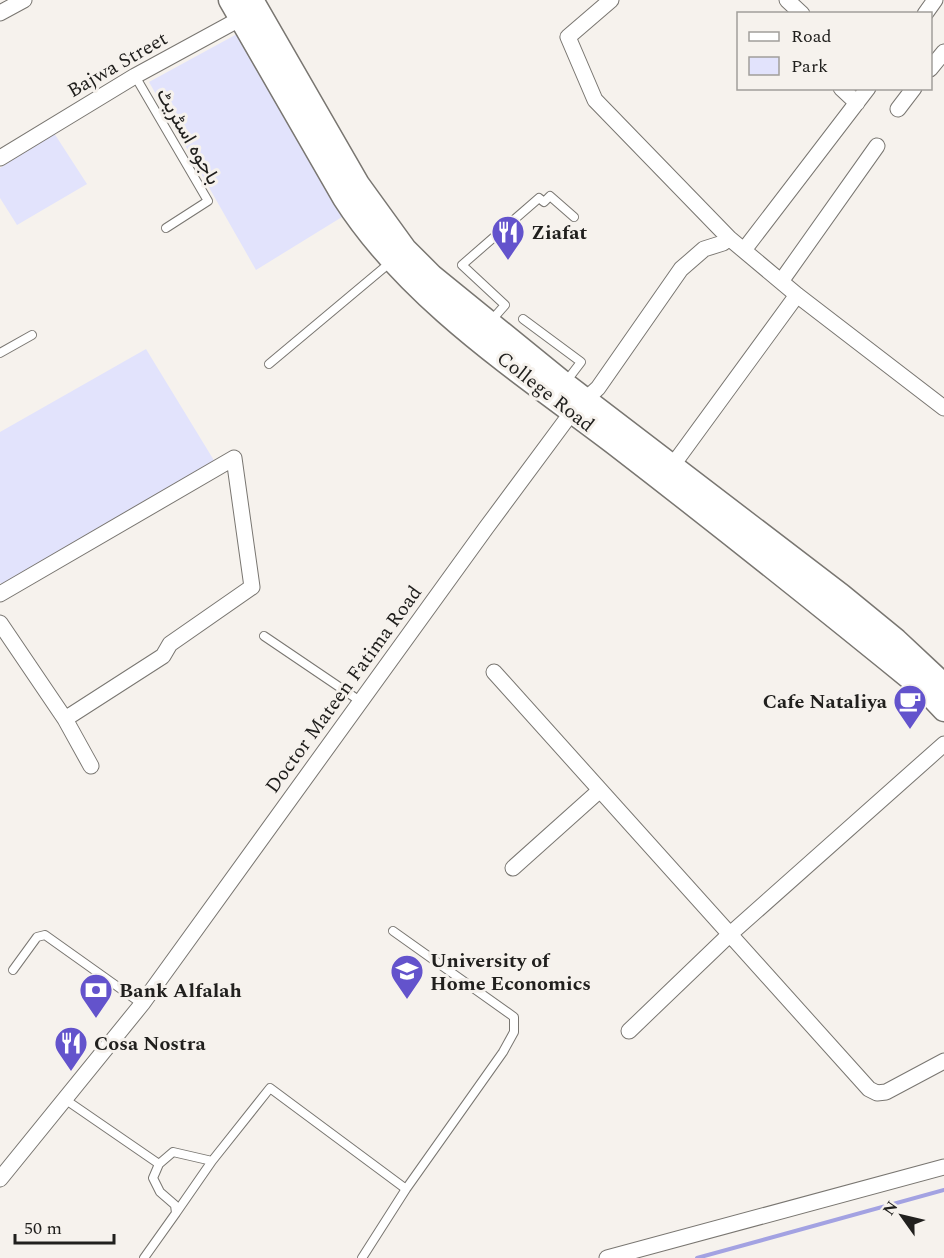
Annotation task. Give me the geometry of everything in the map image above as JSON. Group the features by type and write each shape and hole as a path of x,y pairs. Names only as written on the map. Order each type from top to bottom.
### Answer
{"main road":[{"name":"College Road","path":"245,7 344,198 363,228 392,261 470,332 578,406 667,474 841,596 896,640 944,685"},
{"name":"College Road","path":"245,7 371,204 405,249 489,323 565,384 578,406"},
{"name":"College Road","path":"667,474 927,692 944,710"}],"street":[{"path":"0,13 24,0"},
{"path":"611,0 568,38 595,100 729,237 797,295 944,408"},
{"path":"787,0 800,12"},
{"name":"Bajwa Street","path":"0,158 245,7"},
{"path":"932,67 944,52"},
{"path":"842,90 857,103"},
{"path":"748,253 867,90"},
{"path":"898,108 912,90"},
{"path":"782,280 877,146"},
{"name":"Doctor Mateen Fatima Road","path":"0,1179 142,1004 360,701 578,406 598,388 681,269 704,249 723,243 729,237"},
{"path":"667,474 797,295"},
{"path":"0,594 234,458 252,587 170,644 163,656 66,719"},
{"path":"0,623 66,719 91,766"},
{"path":"494,672 728,936 869,1089 877,1093 886,1092 944,1061"},
{"path":"628,1031 728,936 944,744"},
{"path":"513,868 599,791"},
{"path":"607,1258 944,1167"}],"lane":[{"name":"باجوہ اسٹریٹ","path":"135,76 208,201 166,228"},
{"path":"489,323 505,305 462,265 539,198 544,202 550,196 574,218"},
{"path":"268,364 392,261"},
{"path":"523,319 581,362 565,384"},
{"path":"0,353 32,335"},
{"path":"264,636 360,701"},
{"path":"362,1258 406,1190 503,1052 514,1032 514,1017 393,931"},
{"path":"13,970 37,937 45,935 142,1004"},
{"path":"144,1258 212,1161 270,1088 406,1190"},
{"path":"66,1100 159,1164"},
{"path":"176,1213 175,1205 159,1192 153,1178 159,1164 173,1152 212,1161"}],"green space":[{"path":"237,34 342,217 256,270 149,82"},
{"path":"54,133 87,184 17,225 0,198 0,168"},
{"path":"146,349 218,467 3,588 0,582 0,432"}],"waterway":[{"path":"697,1258 944,1190"}],"place":[{"name":"Ziafat","path":"508,261"},
{"name":"Cafe Nataliya","path":"910,730"},
{"name":"University of Home Economics","path":"407,1000"},
{"name":"Bank Alfalah","path":"96,1019"},
{"name":"Cosa Nostra","path":"71,1072"}]}
